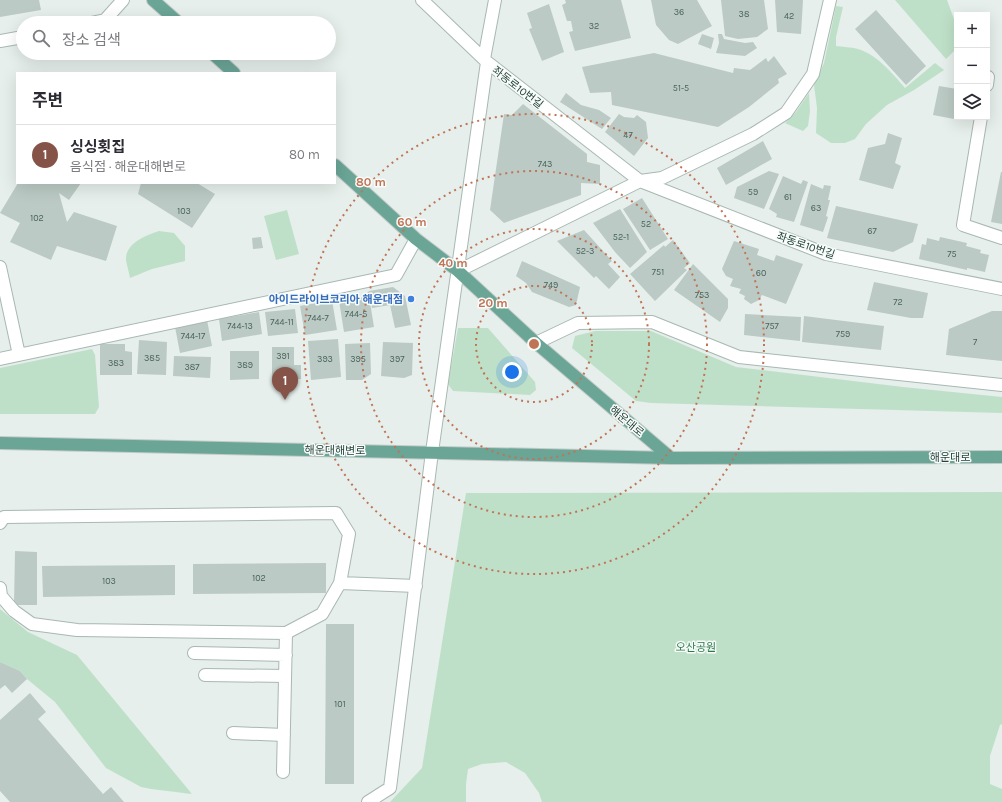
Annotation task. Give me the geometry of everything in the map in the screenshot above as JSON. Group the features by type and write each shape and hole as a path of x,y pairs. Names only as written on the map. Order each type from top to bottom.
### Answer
{"main road":[{"path":"153,0 171,16"},
{"path":"220,60 233,72"},
{"name":"해운대로","path":"336,166 416,239 458,271 536,344 671,458 1002,457"},
{"name":"해운대해변로","path":"0,443 671,458"}],"street":[{"path":"109,16 123,0"},
{"name":"좌동로10번길","path":"422,0 486,60 640,181 826,254 1002,289"},
{"path":"368,802 390,788 432,452 495,0"},
{"path":"458,271 640,181 662,178 754,134 786,113 813,74 830,0"},
{"path":"0,41 16,38"},
{"path":"980,120 963,225 1002,238"},
{"path":"0,359 396,275 416,239"},
{"path":"0,267 18,355"},
{"path":"536,344 578,323 652,322 739,357 1002,385"},
{"path":"0,523 4,516 336,513 349,534 340,583 322,614 286,632 77,630 32,624 14,611 1,596 0,588"},
{"path":"340,583 416,586"},
{"path":"283,772 286,632"},
{"path":"194,653 286,655"},
{"path":"204,675 285,676"},
{"path":"233,733 284,735"}],"green space":[{"path":"895,0 947,0 954,19 954,51 946,59"},
{"path":"836,6 843,7 836,37 836,46 862,50 876,58 905,88 935,63 944,70 914,90 887,105 866,124 855,139 845,143 831,143 816,133 817,108 814,85 824,63"},
{"path":"809,93 810,111 808,126 803,131 785,123 796,112"},
{"path":"287,210 299,254 276,260 264,216"},
{"path":"159,231 174,233 185,246 185,261 152,269 130,278 126,260 129,249 138,241"},
{"path":"458,328 488,328 535,382 536,390 530,395 453,391 448,384"},
{"path":"595,331 651,331 736,367 1002,397 1002,413 651,403 636,401 572,348 575,336"},
{"path":"92,349 95,355 99,407 95,414 0,414 0,368"},
{"name":"오산공원","path":"1002,492 1002,724 1000,725 990,756 990,784 1002,789 1002,802 542,802 539,793 525,773 506,762 482,764 468,769 466,802 390,802 422,768 466,493"},
{"path":"0,609 28,632 77,655 192,794 141,787 106,768 55,702 27,679 20,671 0,662"}],"building":[{"path":"0,0 39,0 41,10 0,17"},
{"path":"565,0 621,0 631,38 575,51 569,32 573,31 571,21 567,21 562,5 566,3"},
{"path":"651,0 697,0 712,26 678,44 669,40 656,25"},
{"path":"721,0 764,0 768,29 757,37 738,39 725,36"},
{"path":"775,0 803,0 801,34 777,32"},
{"path":"549,4 564,52 542,61 529,29 532,28 527,13"},
{"path":"876,10 926,66 906,85 855,29"},
{"path":"702,34 714,38 711,49 698,44"},
{"path":"718,34 722,34 724,39 745,43 753,42 757,48 745,56 716,53 719,43"},
{"path":"654,53 733,73 734,68 750,70 766,58 768,62 774,56 787,74 778,79 779,83 749,107 718,127 612,105 611,92 590,93 582,67"},
{"path":"939,86 954,88 954,119 933,115"},
{"path":"566,93 581,105 599,110 611,118 602,129 560,102"},
{"path":"523,104 587,154 587,162 600,165 600,184 581,183 581,195 504,223 490,210 504,114 512,115"},
{"path":"619,114 624,117 634,118 637,115 646,122 648,138 634,156 605,132"},
{"path":"888,133 902,138 895,163 901,166 893,189 859,180 868,148 885,144"},
{"path":"763,141 772,159 726,185 717,168"},
{"path":"769,171 779,174 764,209 734,198 737,187"},
{"path":"1002,172 1002,224 991,222"},
{"path":"783,176 801,184 803,180 808,182 794,222 776,217 777,214 769,209"},
{"path":"17,184 80,184 69,200 59,193 67,222 74,212 117,226 106,261 57,246 51,260 10,242 20,223 0,213"},
{"path":"141,184 199,184 215,194 192,228 138,194"},
{"path":"811,184 823,189 824,185 831,186 828,200 830,200 826,216 828,217 823,232 800,225"},
{"path":"642,198 668,239 650,250 623,209"},
{"path":"836,206 918,224 913,242 893,252 827,238"},
{"path":"620,209 647,252 630,268 615,252 593,223"},
{"path":"584,230 612,261 608,264 620,277 609,289 596,276 594,278 557,241"},
{"path":"261,237 263,248 253,249 252,238"},
{"path":"940,237 967,243 966,246 981,250 980,253 989,255 985,272 967,268 967,270 919,259 922,244 926,245 927,238 939,241"},
{"path":"673,240 690,263 684,268 687,270 655,301 630,274 664,245 665,247"},
{"path":"734,241 759,249 757,255 774,261 776,255 803,264 786,304 762,295 759,300 751,304 744,299 745,296 739,293 741,289 730,286 733,279 726,276 722,269"},
{"path":"522,261 580,287 576,305 569,307 532,292 526,283 516,276"},
{"path":"693,264 728,299 728,308 720,322 674,290"},
{"path":"874,282 928,293 923,318 911,318 867,310"},
{"path":"393,287 405,296 411,325 395,328 390,305 372,308 369,291"},
{"path":"369,296 374,327 344,332 339,301"},
{"path":"332,300 337,330 305,335 300,306"},
{"path":"295,309 298,333 268,336 265,312"},
{"path":"992,311 1002,311 1002,361 946,355 949,329"},
{"path":"259,312 262,334 222,341 219,319"},
{"path":"745,314 801,317 800,341 744,335"},
{"path":"804,316 884,326 881,350 802,342"},
{"path":"207,320 212,346 180,353 175,327"},
{"path":"338,339 341,377 311,380 308,341"},
{"path":"139,340 167,342 166,375 137,374"},
{"path":"383,342 413,343 412,375 404,378 381,376"},
{"path":"370,343 371,374 362,380 346,380 345,344"},
{"path":"100,344 125,344 125,351 132,352 132,375 100,375"},
{"path":"272,347 294,347 294,365 301,365 301,379 272,380"},
{"path":"230,351 259,351 259,379 230,380"},
{"path":"174,356 211,357 210,378 173,376"},
{"path":"15,551 37,552 37,605 14,605"},
{"path":"326,563 326,593 193,594 193,564"},
{"path":"175,565 175,595 43,597 42,566"},
{"path":"326,624 354,624 354,784 325,784"},
{"path":"0,662 20,671 27,679 12,693 5,685 0,689"},
{"path":"30,693 46,712 38,719 103,794 111,787 124,802 10,802 0,791 0,720"}],"place":[{"name":"아이드라이브코리아 해운대점","path":"411,299"},
{"name":"싱싱횟집","path":"285,400"}]}
